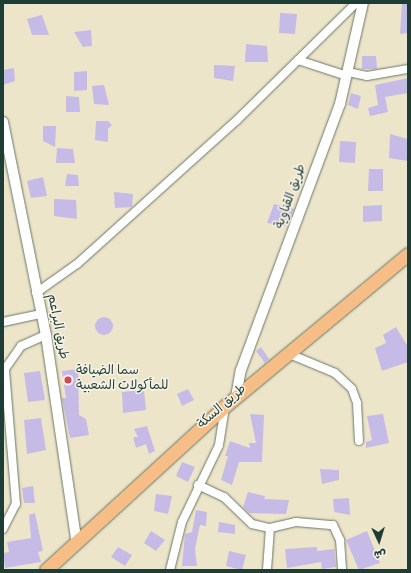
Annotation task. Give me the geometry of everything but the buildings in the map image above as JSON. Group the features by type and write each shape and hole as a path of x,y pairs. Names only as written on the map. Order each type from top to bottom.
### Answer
{"main road":[{"name":"طريق السكة","path":"46,570 76,539 225,406 408,254"}],"street":[{"path":"36,293 112,234 298,60 356,3"},
{"name":"طريق القناوية","path":"236,397 241,370 340,104 363,3"},
{"path":"298,60 348,74 367,76 408,69"},
{"name":"طريق البراعم","path":"3,122 36,293 46,335 76,539"},
{"path":"3,322 41,314"},
{"path":"3,528 16,504 5,369 21,346 46,335"},
{"path":"287,353 335,373 352,389 357,404 360,441"},
{"path":"170,570 182,522 198,485 219,445 225,406"},
{"path":"198,485 224,497 252,524 270,528 296,522 334,524 340,540 342,570"},
{"path":"267,570 270,528"}],"place":[{"name":"سما الضيافة للمأكولات الشعبية","path":"68,380"}]}
